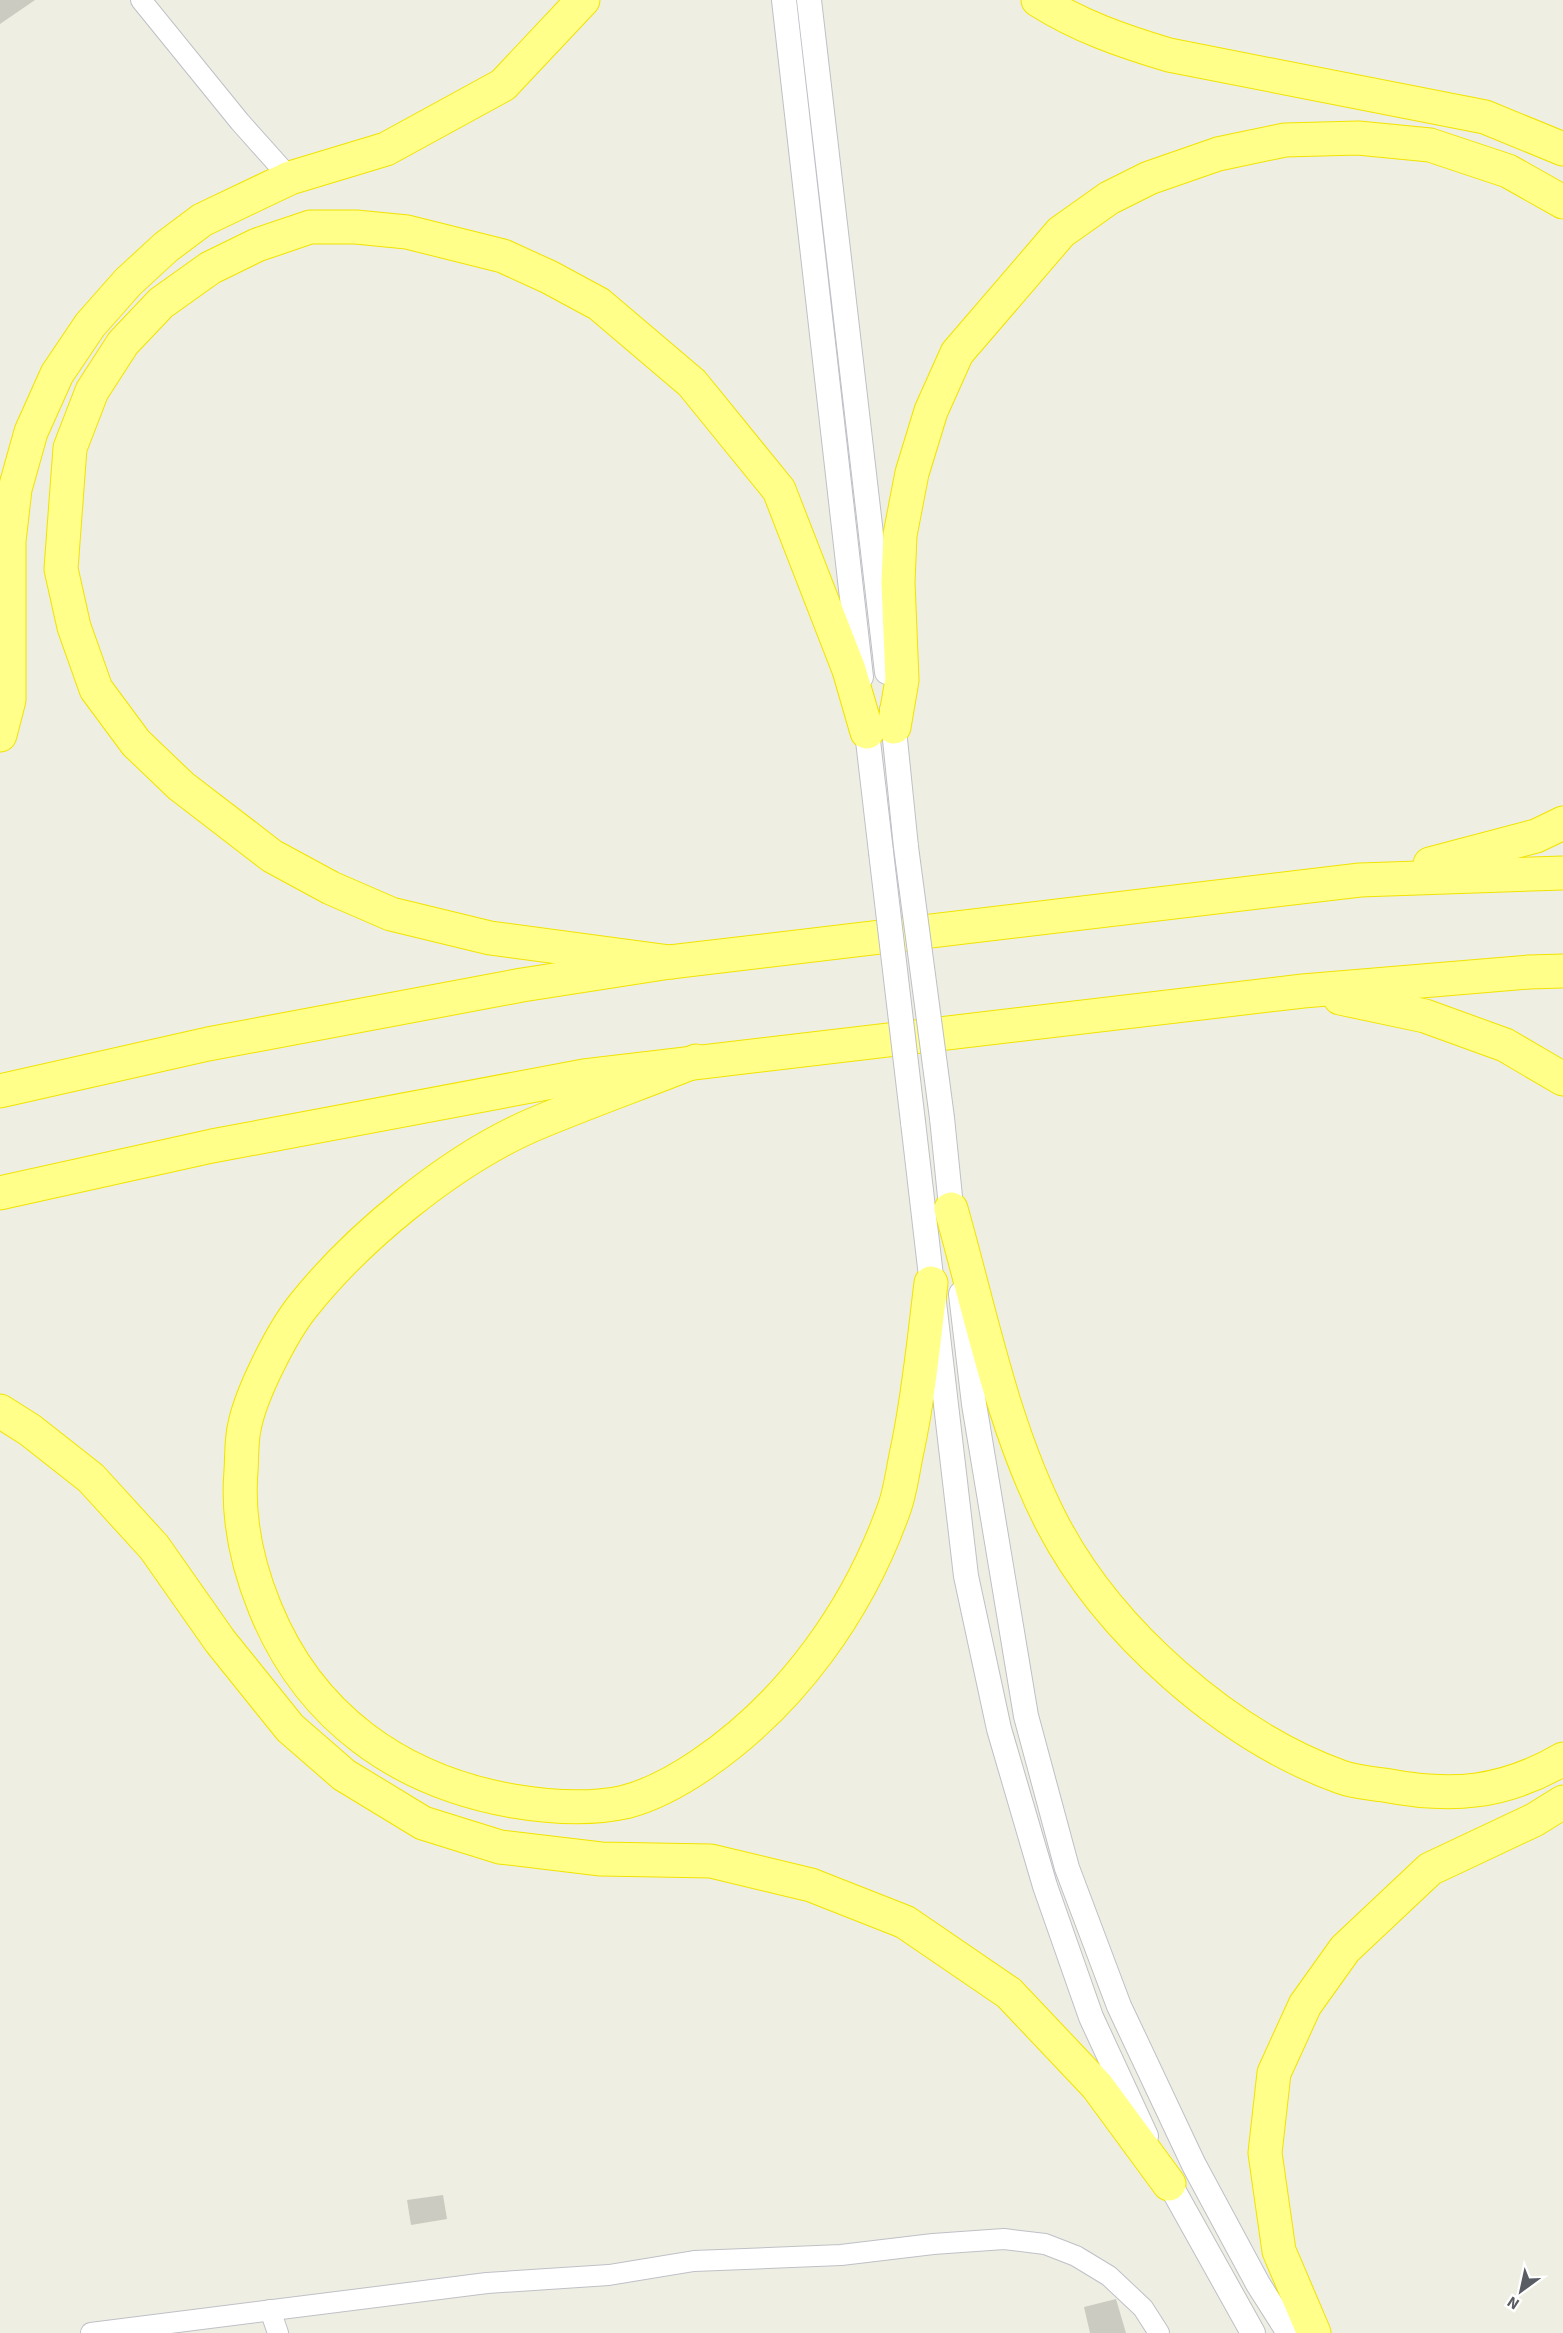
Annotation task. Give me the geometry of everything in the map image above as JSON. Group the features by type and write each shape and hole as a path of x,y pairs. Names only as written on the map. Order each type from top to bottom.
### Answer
{"highway":[{"path":"0,735 9,700 9,541 15,489 30,432 57,374 90,325 128,282 166,247 202,220 290,178 386,149 502,85 583,0"},
{"path":"1038,0 1069,20 1118,40 1169,55 1485,117 1563,149"},
{"path":"880,730 902,680 898,582 900,535 912,473 931,411 957,353 1061,232 1109,198 1149,178 1218,154 1285,140 1358,138 1430,145 1508,171 1563,202"},
{"path":"670,962 490,938 391,914 331,888 272,856 181,786 135,743 96,689 74,627 61,569 70,448 92,391 123,343 161,303 210,268 257,245 310,227 356,227 407,232 503,256 549,277 599,304 692,383 779,490 849,670 880,730"},
{"path":"1360,880 1536,836 1563,823"},
{"path":"0,1091 208,1044 522,985 670,962 1360,880 1563,873"},
{"path":"0,1193 212,1146 572,1078 696,1061 1303,991 1563,971"},
{"path":"1303,991 1425,1016 1505,1045 1563,1079"},
{"path":"696,1061 527,1128 463,1162 396,1214 344,1260 300,1310 269,1363 245,1424 238,1503 250,1571 275,1633 308,1687 359,1736 419,1774 481,1795 552,1807 625,1802 677,1781 736,1741 782,1697 826,1639 865,1580 896,1502 918,1400 931,1283"},
{"path":"951,1209 1002,1394 1052,1524 1094,1588 1150,1653 1210,1703 1272,1745 1342,1778 1414,1791 1470,1793 1532,1777 1563,1759"},
{"path":"0,1411 30,1430 91,1478 154,1547 220,1641 290,1728 344,1775 423,1823 500,1846 601,1859 711,1861 811,1885 905,1922 1009,1993 1097,2086 1169,2184"},
{"path":"1314,2333 1280,2251 1265,2153 1274,2073 1305,2005 1345,1949 1430,1869 1534,1820 1563,1802"}],"street":[{"path":"141,0 240,122 290,178"},
{"path":"784,0 880,730 906,847 942,1118 974,1404 1026,1716 1067,1868 1119,2006 1194,2165 1258,2284 1289,2333"},
{"path":"809,0 880,730 881,852 966,1576 999,1729 1045,1886 1091,2017 1169,2184 1253,2333"},
{"path":"91,2333 487,2283 609,2275 694,2261 841,2255 933,2244 1004,2239 1045,2244 1076,2256 1118,2284 1143,2308 1159,2333"},
{"path":"270,2310 278,2333"}],"building":[{"path":"0,0 35,0 0,24"},
{"path":"443,2195 447,2219 411,2225 407,2200"},
{"path":"1116,2299 1126,2333 1090,2333 1084,2307"}]}
